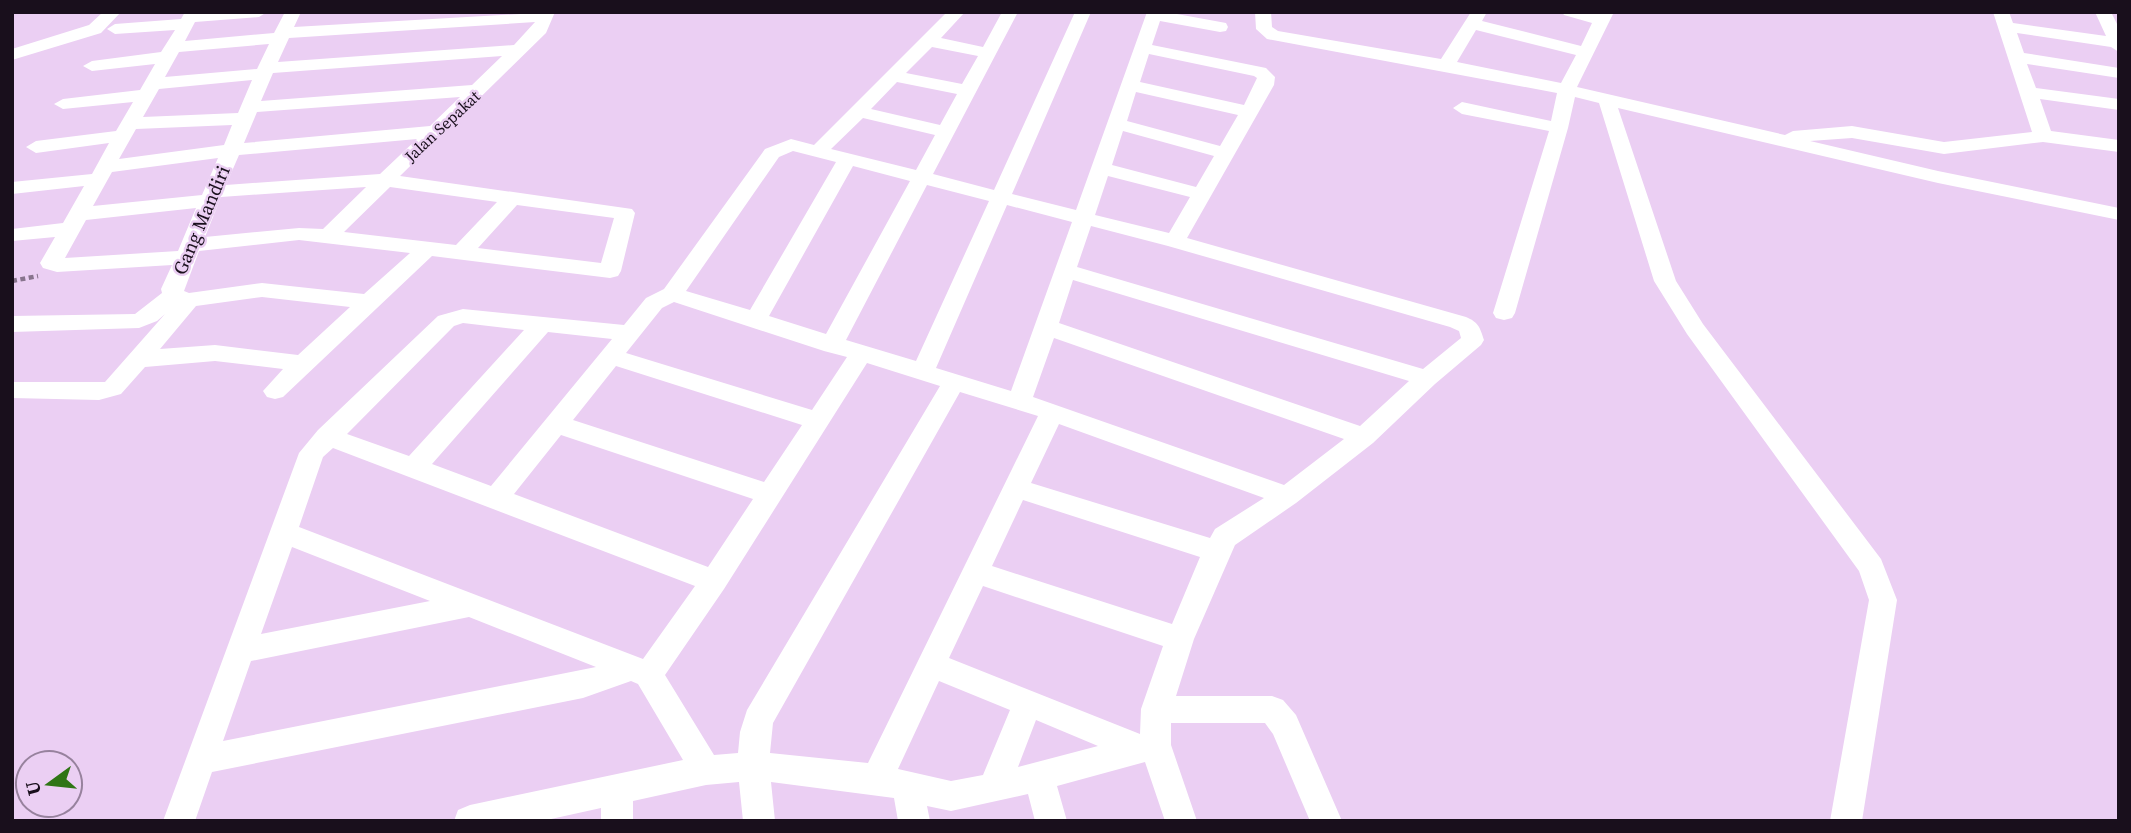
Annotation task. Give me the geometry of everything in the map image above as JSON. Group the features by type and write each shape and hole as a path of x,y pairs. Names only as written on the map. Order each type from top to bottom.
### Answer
{"street":[{"path":"12,55 114,21 258,12"},
{"name":"Gang Mandiri","path":"12,390 99,392 113,388 139,359 181,297 172,289 264,71 293,12"},
{"path":"818,152 957,12"},
{"path":"832,345 1010,12"},
{"path":"922,373 1083,12"},
{"path":"1263,12 1264,29 1273,35 1446,65 1567,90 1771,139 2119,214"},
{"path":"1504,313 1559,128 1567,90 1604,16 1570,12"},
{"path":"2103,12 2118,45"},
{"path":"1019,402 1155,13 1221,20 1198,60"},
{"path":"92,66 280,36 546,14"},
{"name":"Jalan Sepakat","path":"328,236 480,90 543,25 546,14"},
{"path":"12,235 75,221 211,196 384,180 625,214 610,271 463,251 299,234 188,251 52,265 75,221 189,18"},
{"path":"1446,65 1476,18 1586,51"},
{"path":"2004,20 2118,45"},
{"path":"2004,20 2043,136"},
{"path":"929,41 988,53"},
{"path":"1143,48 1260,72 1266,77 1265,85 1175,241"},
{"path":"12,76 33,50"},
{"path":"63,104 264,71 518,50"},
{"path":"2016,57 2119,74"},
{"path":"894,76 968,91"},
{"path":"1130,85 1250,112"},
{"path":"36,147 181,119 207,123 247,112 480,90"},
{"path":"2027,92 2119,105"},
{"path":"1607,100 1665,281 1695,329 1871,567 1883,600 1846,821"},
{"path":"1462,108 1559,128"},
{"path":"858,111 946,132"},
{"path":"1117,124 1226,153"},
{"path":"12,188 231,150 437,131"},
{"path":"1771,139 1852,132 1944,148 2043,136 2119,146"},
{"path":"496,498 654,303 672,293 772,153 791,145 1175,241 1469,327 1473,340 1427,378 1364,437 1287,496 1225,537 1216,551 1180,639 1156,709 1148,747 1181,821"},
{"path":"755,321 847,159"},
{"path":"1101,168 1202,194"},
{"path":"463,251 512,198"},
{"path":"275,391 429,247"},
{"path":"1066,271 1427,378"},
{"path":"12,324 139,321 181,297 262,290 369,302"},
{"path":"672,293 1052,412 1287,496"},
{"path":"179,821 312,453 327,436 446,321 463,316 630,333"},
{"path":"414,468 542,324"},
{"path":"1046,327 1364,437"},
{"path":"139,359 215,353 304,364"},
{"path":"201,760 640,672 714,580 861,354"},
{"path":"611,356 818,421"},
{"path":"759,821 755,766 755,733 758,720 954,382"},
{"path":"877,779 1052,412"},
{"path":"556,424 770,494"},
{"path":"327,436 714,580"},
{"path":"1016,488 1216,551"},
{"path":"283,532 640,672 706,770"},
{"path":"976,572 1180,639"},
{"path":"240,650 470,605"},
{"path":"932,664 1028,704 1148,747"},
{"path":"994,788 1028,704"},
{"path":"1156,709 1272,710 1285,724 1326,821"},
{"path":"470,821 706,770 755,766 877,779 951,796 994,788 1148,747"},
{"path":"1039,776 1051,821"},
{"path":"908,786 914,821"},
{"path":"617,789 617,821"}]}
